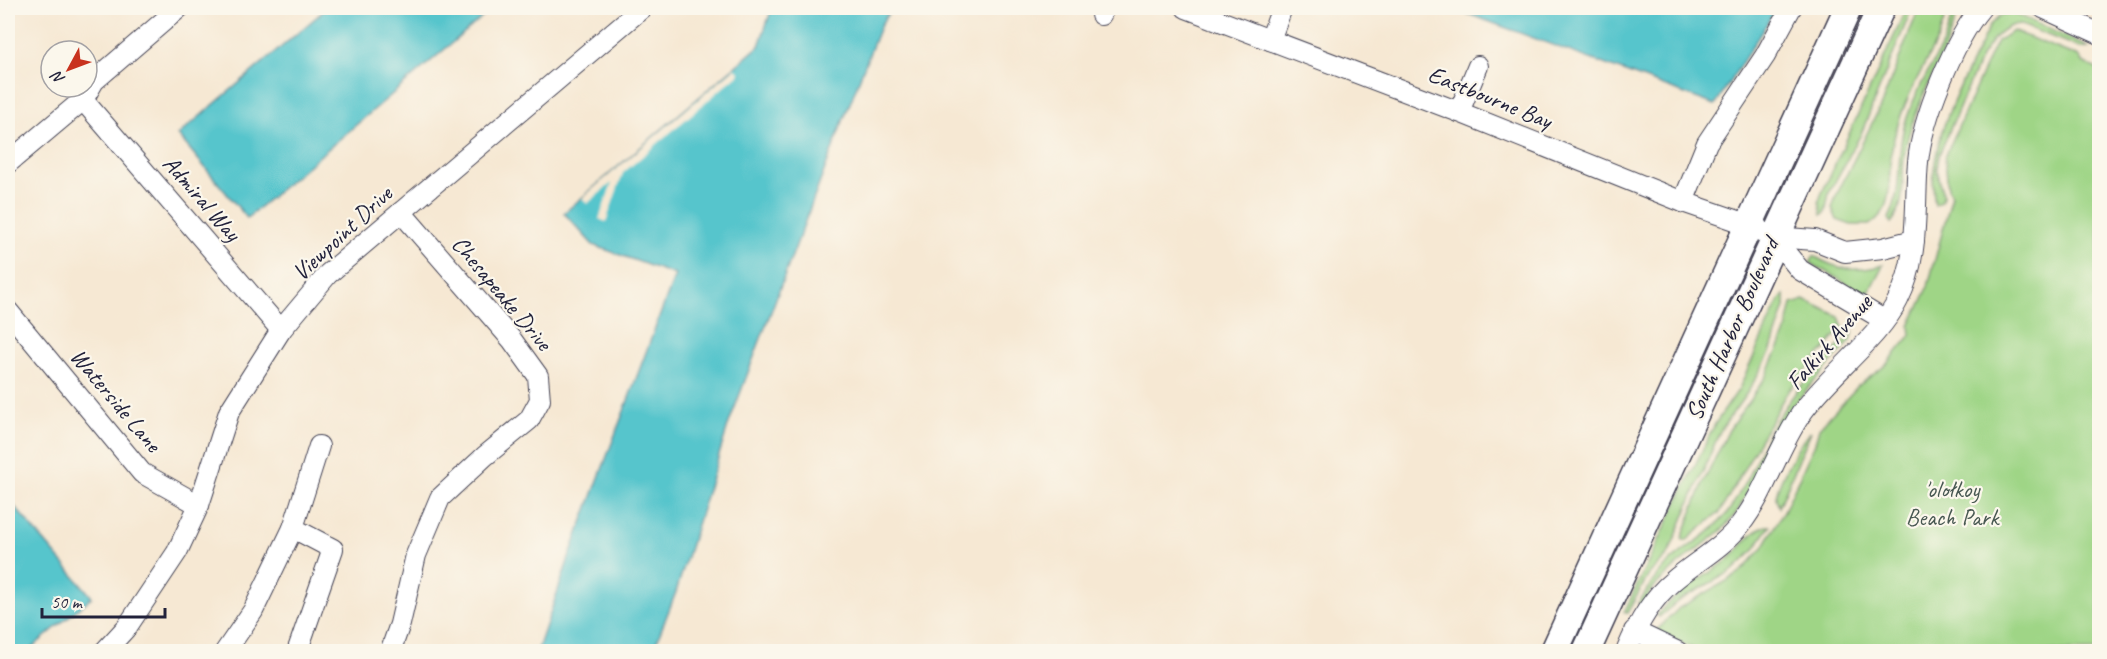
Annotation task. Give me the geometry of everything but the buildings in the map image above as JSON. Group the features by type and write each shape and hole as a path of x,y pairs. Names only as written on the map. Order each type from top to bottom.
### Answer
{"main road":[{"name":"South Harbor Boulevard","path":"1554,651 1747,224 1848,8"},
{"name":"South Harbor Boulevard","path":"1586,651 1773,237 1881,8"}],"street":[{"path":"8,163 83,100 94,81 179,8"},
{"name":"Viewpoint Drive","path":"113,648 177,552 199,505 229,412 281,330 328,274 642,8"},
{"name":"Eastbourne Bay","path":"1186,8 1459,112 1683,202 1747,224 1773,237 1815,240 1845,252 1883,248 1914,240"},
{"path":"1270,40 1282,8"},
{"path":"1683,202 1707,143 1766,56 1791,8"},
{"name":"Falkirk Avenue","path":"1626,651 1634,631 1656,597 1739,526 1800,415 1819,390 1884,320 1898,301 1908,275 1914,240 1918,160 1925,122 1930,105 1970,22 1981,8"},
{"path":"2043,8 2098,31"},
{"path":"1459,112 1478,66"},
{"name":"Admiral Way","path":"83,100 281,330"},
{"name":"Chesapeake Drive","path":"390,651 400,624 416,555 440,498 485,456 529,420 540,400 538,375 512,340 401,212"},
{"name":"Eastbourne Bay","path":"1773,237 1800,270 1884,320"},
{"name":"Waterside Lane","path":"8,311 142,472 199,505"},
{"path":"225,651 253,611 293,528 319,446"},
{"path":"293,528 333,549 297,651"},
{"path":"1634,631 1678,651"}],"green space":[{"path":"1907,8 1912,8 1861,134 1829,193 1825,213 1822,215 1819,201 1821,195"},
{"path":"1919,8 1949,8 1938,38 1903,108 1898,123 1891,154 1889,193 1883,211 1869,225 1851,225 1837,220 1832,208 1881,105"},
{"path":"1955,8 1960,8 1917,109 1908,137 1902,198 1891,223 1889,218 1898,185 1904,127 1917,94 1943,43"},
{"path":"2014,13 2088,47 2080,48 2019,24 2007,28 1989,44 1982,55 1939,155 1937,169 1943,196 1941,202 1935,205 1933,182 1935,158 1949,112 1990,25 1999,16"},
{"name":"'olołkoy Beach Park","path":"2013,31 2079,57 2084,63 2099,70 2099,651 1700,652 1659,633 1657,630 1679,608 1739,574 1762,549 1784,511 1815,443 1819,428 1858,386 1886,365 1911,335 1910,326 1927,290 1952,195 1948,189 1945,157 1997,41"},
{"path":"1814,256 1847,269 1864,269 1883,265 1867,295 1810,263"},
{"path":"1785,295 1785,307 1770,353 1749,390 1720,431 1668,555 1650,573 1627,613 1624,612 1715,424 1739,389 1779,300"},
{"path":"1804,300 1839,316 1843,328 1786,394 1720,512 1686,541 1683,540 1704,481 1729,430 1765,378 1785,335 1792,304"},
{"path":"1853,333 1851,341 1793,405 1737,512 1722,530 1675,567 1654,587 1640,607 1638,603 1664,567 1722,520 1745,483 1770,431 1787,403 1818,366"},
{"path":"1811,431 1779,507 1776,497 1780,482 1795,453"},
{"path":"1770,526 1753,551 1732,571 1678,601 1659,617 1657,615 1682,592 1728,560 1750,536"}],"water":[{"path":"327,8 493,8 247,218 178,135"},
{"path":"772,8 892,8 881,24 729,423 676,592 653,651 537,652 571,552 675,275 593,245 564,213 759,46"},
{"path":"1452,8 1756,8 1773,14 1715,105"},
{"path":"8,499 92,597 28,651 8,651"}],"pier":[{"path":"735,68 740,73 623,173 606,222 599,219 612,183 587,204 582,198"}]}
